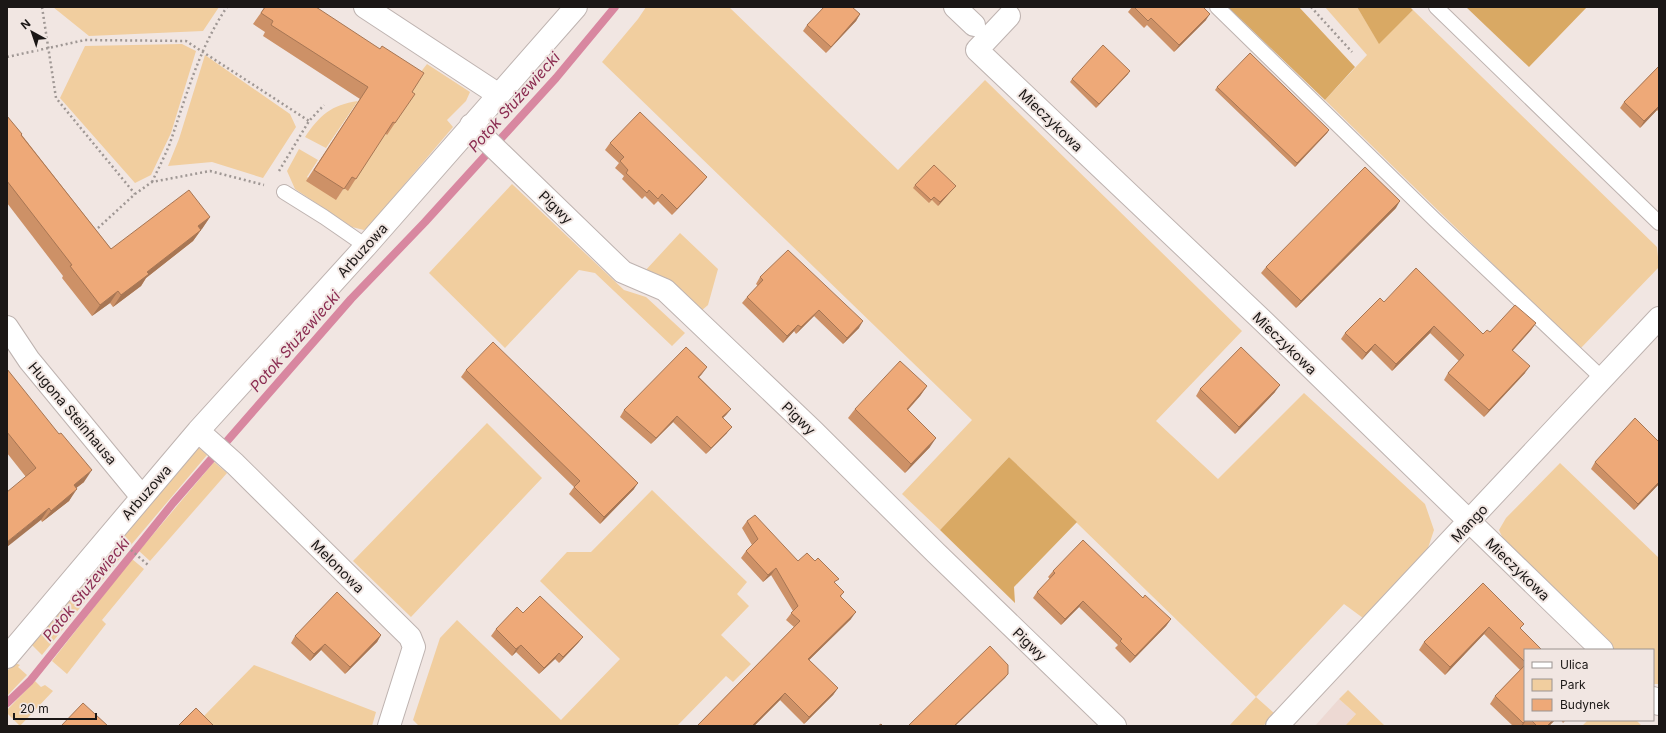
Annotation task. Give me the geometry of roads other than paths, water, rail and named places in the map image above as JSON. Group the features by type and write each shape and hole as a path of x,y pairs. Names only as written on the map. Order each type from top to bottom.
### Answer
{"street":[{"path":"365,7 499,95"},
{"name":"Arbuzowa","path":"7,657 142,497 201,434 366,246 476,129 499,95 576,7"},
{"path":"955,7 980,32"},
{"name":"Mieczykowa","path":"1009,16 980,32 977,50 1263,321 1469,523 1601,649"},
{"name":"Pigwy","path":"476,129 623,272 665,290 812,430 936,553 1115,726"},
{"name":"Mango","path":"1277,726 1469,523 1659,318"},
{"name":"Hugona Steinhausa","path":"7,327 29,360 142,497"},
{"name":"Melonowa","path":"201,434 235,464 410,637 414,647 390,726"}],"lane":[{"path":"1217,7 1435,220 1603,379"},
{"path":"1436,7 1659,223"},
{"path":"284,192 366,246"}],"waterway":[{"name":"Potok Służewiecki","path":"7,703 30,681 173,503 351,299 425,222 556,78 615,7"}]}
